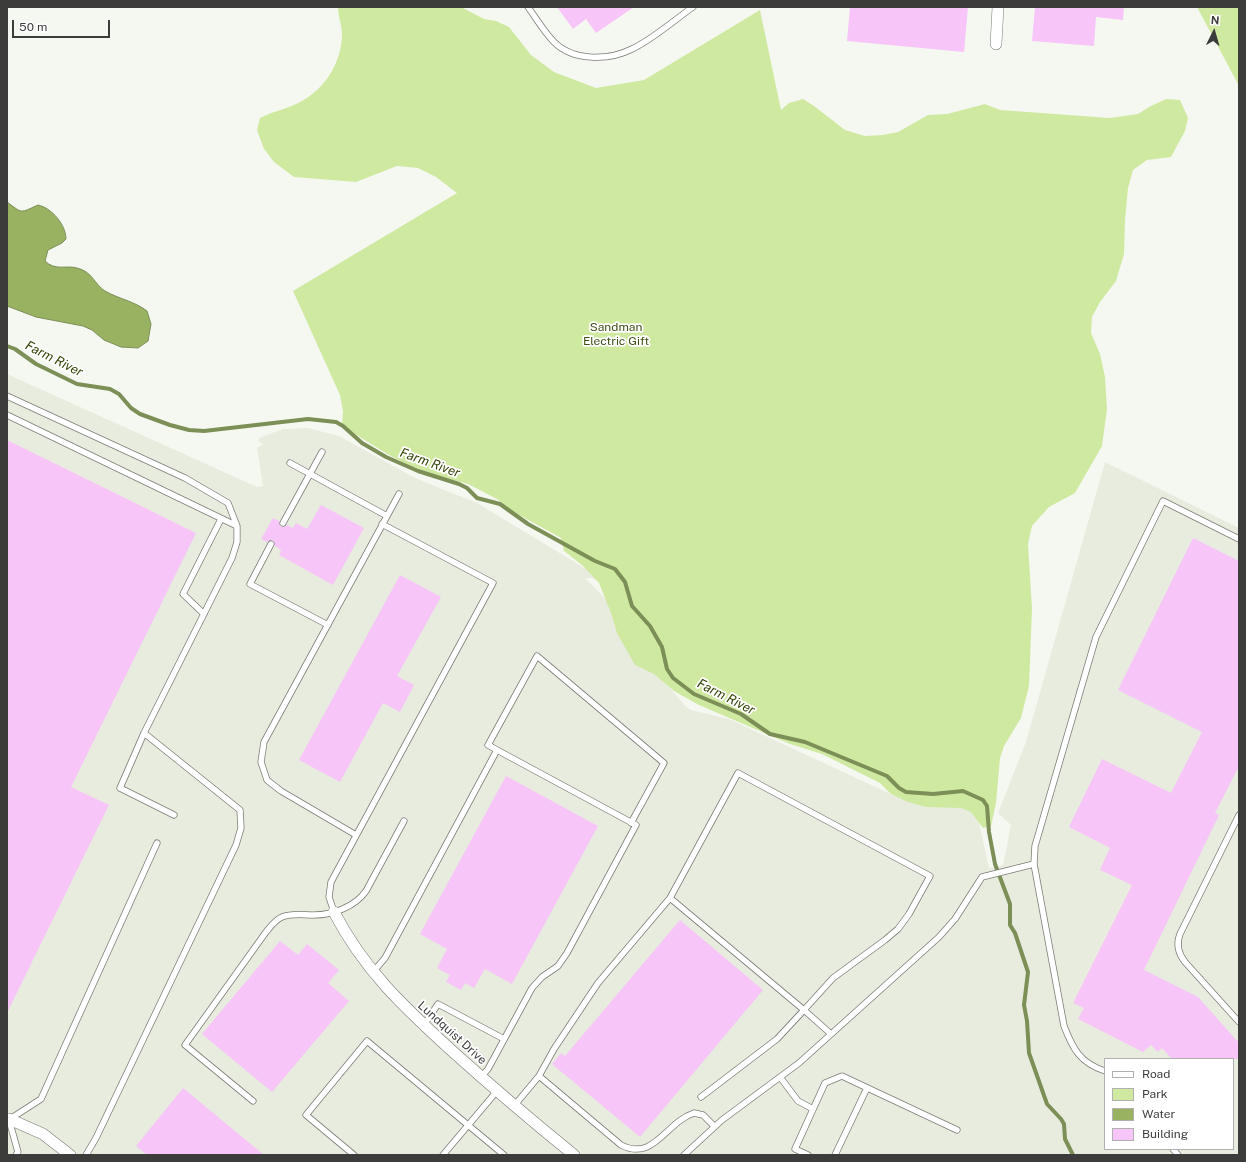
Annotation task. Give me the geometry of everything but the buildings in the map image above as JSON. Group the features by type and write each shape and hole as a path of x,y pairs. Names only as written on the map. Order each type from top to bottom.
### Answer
{"street":[{"path":"996,44 998,7"},
{"name":"Lundquist Drive","path":"334,912 349,939 373,972 398,1002 514,1106 574,1155"},
{"path":"8,1120 43,1134 70,1155"}],"lane":[{"path":"528,7 549,37 559,46 578,55 595,57 612,56 630,50 693,7"},
{"path":"7,396 185,478 228,503 237,526 237,542 232,558 144,733 120,788 174,815"},
{"path":"7,415 237,526"},
{"path":"283,523 322,452"},
{"path":"290,463 387,516"},
{"path":"356,835 276,788 267,780 261,769 260,755 264,742 399,494"},
{"path":"1104,1070 1083,1060 1072,1047 1064,1026 1034,864 1035,846 1096,637 1163,502 1239,539"},
{"path":"204,614 183,594 221,519"},
{"path":"334,912 329,897 329,887 493,583 382,524"},
{"path":"271,544 250,584 328,625"},
{"path":"481,1077 537,982 558,966 567,953 636,825 631,823 497,750 488,746 537,656 664,763 631,823"},
{"path":"86,1155 96,1138 232,852 241,828 240,810 144,733"},
{"path":"373,972 385,958 497,750"},
{"path":"514,1106 539,1076 550,1054 598,984 670,898 738,773 930,876 909,914 898,929 833,978 777,1040 701,1097"},
{"path":"1239,815 1180,934 1178,943 1179,953 1185,962 1239,1022"},
{"path":"252,1101 186,1045 276,920 290,915 319,915 334,912 353,904 363,896 404,821"},
{"path":"16,1155 18,1152 8,1120 41,1098 157,843"},
{"path":"684,1155 714,1126 780,1077 831,1034 946,930 980,880 987,874 1034,864"},
{"path":"670,898 831,1034"},
{"path":"424,1025 438,1004 504,1039"},
{"path":"354,1155 306,1115 368,1041 504,1155"},
{"path":"539,1076 621,1145 632,1151 643,1154 689,1115 694,1113 703,1115 714,1126"},
{"path":"808,1155 794,1149 825,1084 842,1076 958,1130"},
{"path":"780,1077 798,1101 813,1109"},
{"path":"835,1155 867,1088"},
{"path":"443,1155 497,1091"}],"shaded area":[{"path":"7,374 257,487 263,486 257,448 263,444 259,442 259,438 283,429 308,428 339,436 415,478 477,503 591,572 602,582 591,578 585,578 610,603 662,678 685,706 691,710 729,719 895,796 976,809 989,868 1003,865 1011,825 998,813 1026,742 1105,462 1239,528 1239,1155 7,1155"}],"green space":[{"name":"Sandman Electric Gift","path":"338,7 461,7 484,19 496,21 509,27 531,55 554,72 596,88 644,80 760,10 781,110 789,103 803,99 845,130 865,136 898,132 928,115 947,114 985,104 1000,110 1110,118 1138,114 1166,99 1180,100 1188,118 1185,131 1171,157 1147,160 1133,170 1128,188 1124,254 1116,281 1100,302 1092,317 1091,333 1100,354 1105,377 1107,409 1102,446 1075,493 1049,507 1032,526 1028,544 1032,609 1029,686 1021,718 1004,746 1000,758 996,803 991,826 983,828 971,812 961,808 926,807 908,802 891,794 880,783 822,754 790,744 699,705 674,691 654,674 635,665 617,633 599,583 582,565 564,551 561,538 512,511 497,499 468,484 438,476 408,465 342,426 343,411 340,395 293,291 457,193 436,177 418,168 397,166 356,182 294,177 274,162 264,149 257,130 260,118 304,100 321,86 334,68 341,46 342,35"},
{"path":"1197,7 1239,7 1239,86"}],"water":[{"path":"7,202 16,209 22,211 38,205 53,213 64,228 66,239 62,243 48,250 45,261 53,266 73,267 87,272 105,291 147,311 151,324 148,341 138,348 121,347 104,340 92,330 83,326 36,317 7,306"}],"waterway":[{"name":"Farm River","path":"7,346 15,349 36,364 77,384 110,389 119,394 131,408 140,414 189,430 204,431 308,419 336,422 343,426 362,443 386,457 418,471 459,484 467,488 477,498 500,504 528,524 595,561 615,569 625,582 632,606 650,626 662,647 667,669 673,678 694,694 741,714 770,734 805,742 887,776 899,788 906,792 933,794 963,791 983,800 987,806 989,832 995,864 1010,904 1010,925 1015,933 1028,972 1024,1005 1027,1021 1029,1053 1047,1104 1064,1124 1065,1139 1073,1155"}]}
